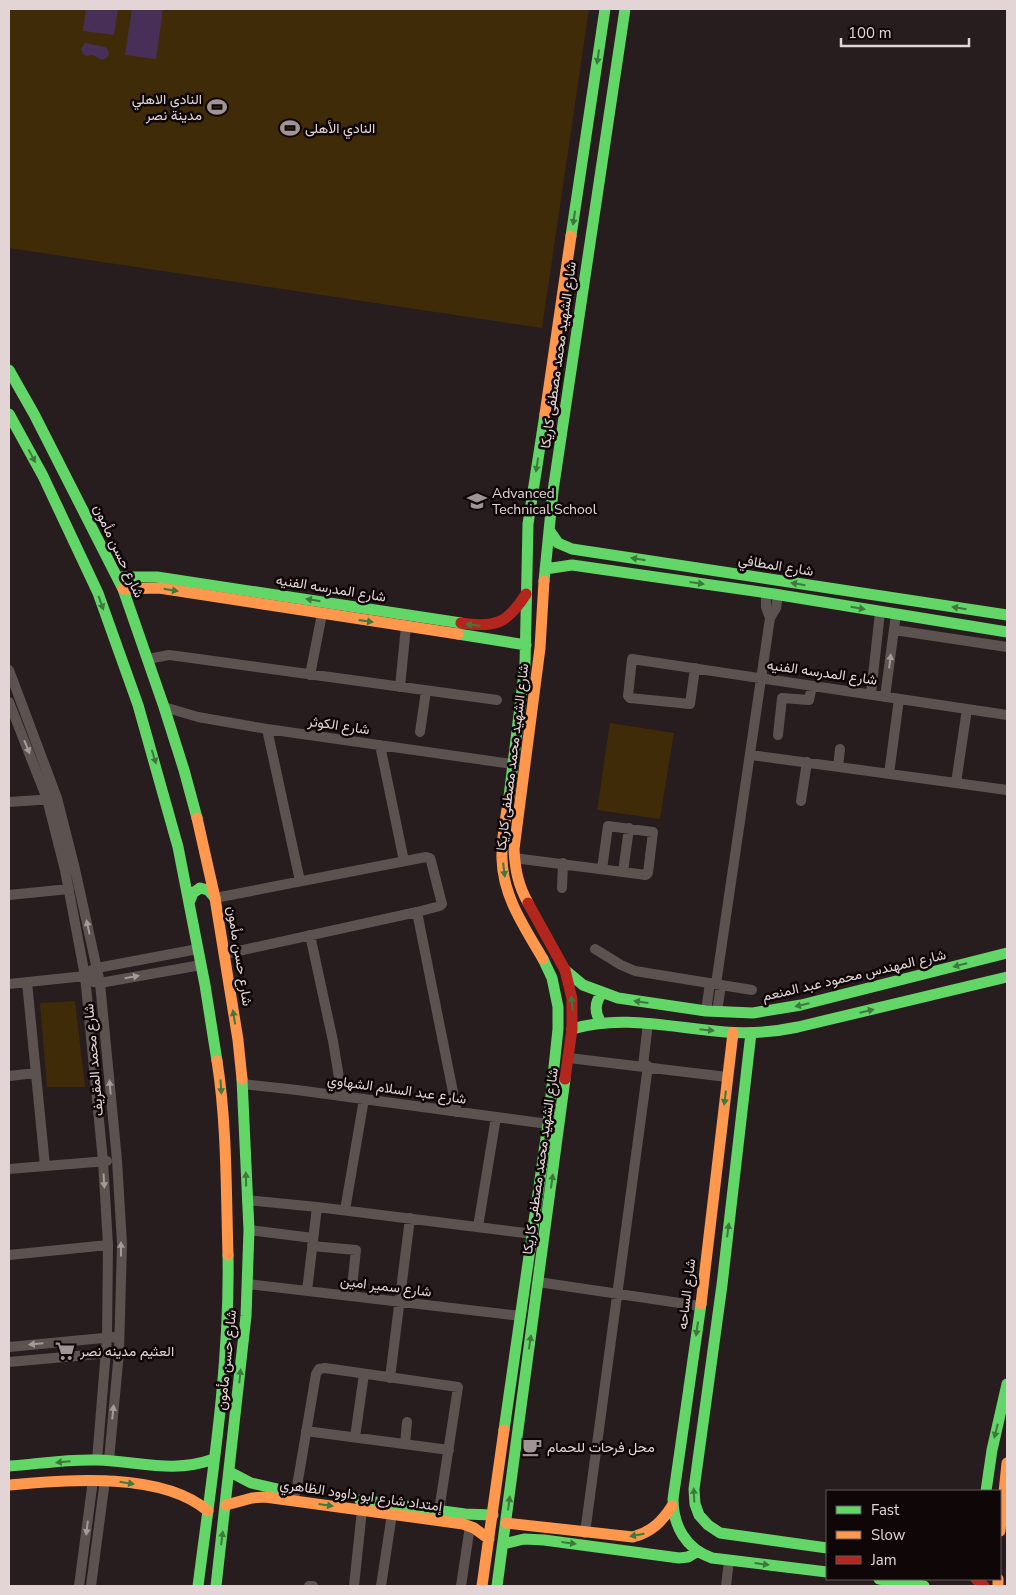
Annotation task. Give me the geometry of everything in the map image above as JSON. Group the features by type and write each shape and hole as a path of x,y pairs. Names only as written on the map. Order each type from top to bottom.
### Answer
{"main road":[{"name":"شارع الشهيد محمد مصطفى كاريكا","path":"482,1586 548,1124 558,1029 558,1007 554,986 547,965 516,912 505,880 502,848 523,685 526,645 527,547 531,500 605,9"},
{"name":"شارع الشهيد محمد مصطفى كاريكا","path":"497,1586 572,1029 572,999 565,970 524,898 517,880 514,858 540,648 549,530 625,9"},
{"name":"شارع حسن مأمون","path":"9,370 34,414 123,589 184,770 203,841 215,898 238,1040 243,1084 249,1230 246,1316 216,1586"},
{"name":"شارع حسن مأمون","path":"9,414 62,514 98,593 138,705 178,847 198,949 220,1079 227,1205 227,1312 214,1459 198,1586"},
{"name":"شارع المطافي","path":"549,530 554,539 562,546 572,550 1007,615"},
{"path":"579,566 576,562 576,557 581,551"},
{"name":"شارع المطافي","path":"545,569 564,565 579,566 766,593 1007,632"},
{"name":"شارع المدرسه الفنيه","path":"118,577 157,576 481,626 501,621"},
{"name":"شارع المدرسه الفنيه","path":"123,589 159,588 526,645"},
{"path":"500,641 503,629 501,621 514,612 526,594"},
{"path":"178,847 187,855 193,855 199,852 203,841"},
{"path":"189,903 190,896 200,888 206,888 212,892 215,898"},
{"name":"شارع المهندس محمود عبد المنعم","path":"565,970 583,985 618,998 712,1012 753,1013 801,1006 1007,954"},
{"path":"572,1029 600,1021 615,1020 751,1033 798,1027 1007,977"},
{"path":"600,1021 595,1008 597,1000 602,993"},
{"name":"شارع الساحه","path":"698,1551 681,1533 672,1506 704,1283 733,1032"},
{"path":"751,1033 722,1285 694,1496 696,1509 703,1521 720,1533 826,1548"},
{"path":"731,1048 741,1045 749,1050"},
{"path":"706,1261 713,1265 724,1264"},
{"path":"704,1283 711,1281 722,1285"},
{"path":"986,1490 992,1450 1007,1384"},
{"path":"9,1485 167,1478 189,1467 214,1459"},
{"path":"9,1466 103,1460 167,1478 208,1511"},
{"path":"1001,1521 1007,1463"},
{"name":"إمتداد شارع ابو داوود الظاهري","path":"230,1472 258,1491 362,1510 466,1522 493,1515"},
{"name":"إمتداد شارع ابو داوود الظاهري","path":"226,1506 258,1491 296,1492 439,1511 466,1522 489,1539"},
{"path":"506,1523 634,1537 656,1528 672,1506"},
{"path":"533,1539 532,1533 537,1527"},
{"path":"503,1544 533,1539 679,1558 688,1557 698,1551 714,1558 826,1572"},
{"path":"885,1580 924,1586"}],"street":[{"path":"766,593 766,607 770,618"},
{"path":"712,1012 770,618 776,608 778,595"},
{"path":"871,694 880,612"},
{"path":"310,675 322,614"},
{"path":"885,696 896,614"},
{"path":"400,687 406,626"},
{"path":"894,630 1007,647"},
{"path":"148,659 169,655 240,663 310,675 497,700"},
{"name":"شارع المدرسه الفنيه","path":"695,668 690,704 630,698 627,693 632,659 695,668 762,678 812,686 899,698 967,709 1007,714"},
{"name":"شارع محمد المقريف","path":"9,670 75,869 100,983 117,1160 122,1244 119,1352 103,1460"},
{"path":"778,735 782,698 809,700 812,686"},
{"path":"420,732 426,691"},
{"path":"889,774 899,698"},
{"name":"شارع محمد المقريف","path":"9,702 52,799 86,976 103,1161 108,1245 103,1460"},
{"name":"شارع الكوثر","path":"164,707 198,717 267,729 512,764"},
{"path":"956,783 967,709"},
{"path":"267,729 300,881"},
{"path":"380,744 404,861"},
{"path":"838,767 840,749"},
{"path":"751,755 1007,790"},
{"path":"802,801 807,762"},
{"path":"9,802 52,799"},
{"path":"514,858 563,863 602,869 624,872 647,874 653,832 608,826 602,869"},
{"path":"624,872 629,828"},
{"path":"215,898 426,856 431,860 442,905 224,954"},
{"path":"562,888 563,863"},
{"path":"9,895 69,889"},
{"path":"417,912 457,1112"},
{"path":"310,935 333,1041 342,1096"},
{"path":"86,976 90,971 97,968 198,949"},
{"path":"595,949 621,965 635,970 752,990"},
{"path":"9,984 86,976 94,982 100,983 201,966"},
{"path":"27,982 44,1166"},
{"path":"585,1533 618,1294 646,1066 648,1024"},
{"path":"569,1058 646,1066 728,1078"},
{"path":"9,1076 36,1073"},
{"name":"شارع عبد السلام الشهاوي","path":"243,1084 548,1124"},
{"path":"345,1210 364,1099"},
{"path":"478,1227 496,1117"},
{"path":"9,1169 117,1160"},
{"path":"247,1200 317,1206 532,1234"},
{"path":"306,1291 317,1206"},
{"path":"390,1378 410,1218"},
{"path":"249,1230 356,1250 351,1296"},
{"path":"9,1255 108,1245"},
{"path":"538,1282 700,1306"},
{"name":"شارع سمير امين","path":"247,1284 521,1316"},
{"path":"9,1347 120,1337"},
{"path":"9,1362 119,1352"},
{"path":"296,1492 317,1371 322,1368 458,1387 439,1511"},
{"path":"355,1437 364,1374"},
{"path":"405,1444 407,1422"},
{"path":"306,1431 449,1450"},
{"path":"79,1586 93,1480"},
{"path":"91,1586 105,1480"},
{"path":"354,1586 362,1510"},
{"path":"381,1586 392,1514"},
{"path":"461,1586 466,1522"},
{"path":"726,1586 729,1560"}],"shaded area":[{"name":"النادي الأهلى","path":"9,9 589,9 542,328 9,248"},
{"path":"86,9 118,9 114,35 83,31"},
{"path":"132,9 163,9 156,59 125,55"},
{"path":"85,43 105,47 109,55 104,59 92,55 86,56 81,49"},
{"path":"610,723 674,733 660,819 597,810"},
{"path":"75,1001 85,1087 47,1087 40,1003"}],"traffic: fast":[{"path":"571,236 605,9"},
{"path":"544,581 553,491 625,9"},
{"path":"9,370 34,414 123,589 164,707 197,818"},
{"path":"9,414 43,476 98,593 138,705 178,847 205,985 217,1061"},
{"path":"509,797 525,665 528,524 545,414"},
{"path":"549,530 558,543 572,549 1007,615"},
{"path":"545,569 572,565 774,594 1007,632"},
{"path":"118,577 157,577 461,623"},
{"path":"458,634 526,645"},
{"path":"189,903 193,893 200,888 208,890 215,898"},
{"path":"565,970 583,985 618,998 706,1011 753,1013 801,1005 1007,953"},
{"path":"504,1430 548,1124 558,1029 558,1007 552,978 543,959"},
{"path":"572,1029 591,1025 629,1022 725,1032 771,1031 798,1027 1007,977"},
{"path":"600,1021 596,1007 602,993"},
{"path":"751,1033 722,1285 694,1489 695,1504 699,1515 708,1525 720,1533 826,1548"},
{"path":"216,1586 246,1316 249,1230 242,1079"},
{"path":"497,1586 565,1079"},
{"path":"198,1586 223,1379 228,1296 228,1255"},
{"path":"701,1304 673,1499 678,1527 695,1549 712,1558 826,1572"},
{"path":"986,1490 992,1450 1007,1384"},
{"path":"9,1466 86,1460 156,1466 184,1466 214,1459"},
{"path":"230,1472 251,1483 282,1490"},
{"path":"360,1500 465,1514 493,1515"},
{"path":"503,1544 524,1539 544,1540 679,1558 688,1557 698,1551"},
{"path":"885,1580 924,1586"}],"traffic: slow":[{"path":"545,414 571,236"},
{"path":"528,903 518,877 514,849 540,648 544,581"},
{"path":"123,589 159,588 458,634"},
{"path":"509,797 502,844 503,873 516,912 543,959"},
{"path":"197,818 215,898 238,1040 242,1079"},
{"path":"701,1304 733,1033"},
{"path":"217,1061 224,1133 228,1255"},
{"path":"482,1586 504,1430"},
{"path":"1001,1521 1007,1463"},
{"path":"9,1485 85,1480 140,1484 165,1489 188,1498 208,1511"},
{"path":"226,1505 252,1498 265,1497 463,1524 474,1528 489,1539"},
{"path":"506,1523 633,1537 656,1526 672,1506"},
{"path":"998,1580 998,1586"}],"traffic: jam":[{"path":"461,623 483,625 499,622 513,612 526,594"},
{"path":"528,903 565,970 572,999 572,1029 565,1079"},
{"path":"977,1580 984,1586"}],"place":[{"name":"النادي الاهلي مدينة نصر","path":"217,107"},
{"name":"النادي الأهلى","path":"290,128"},
{"name":"Advanced Technical School","path":"477,501"},
{"name":"العثيم مدينه نصر","path":"65,1351"},
{"name":"محل فرحات للحمام","path":"532,1447"}]}
